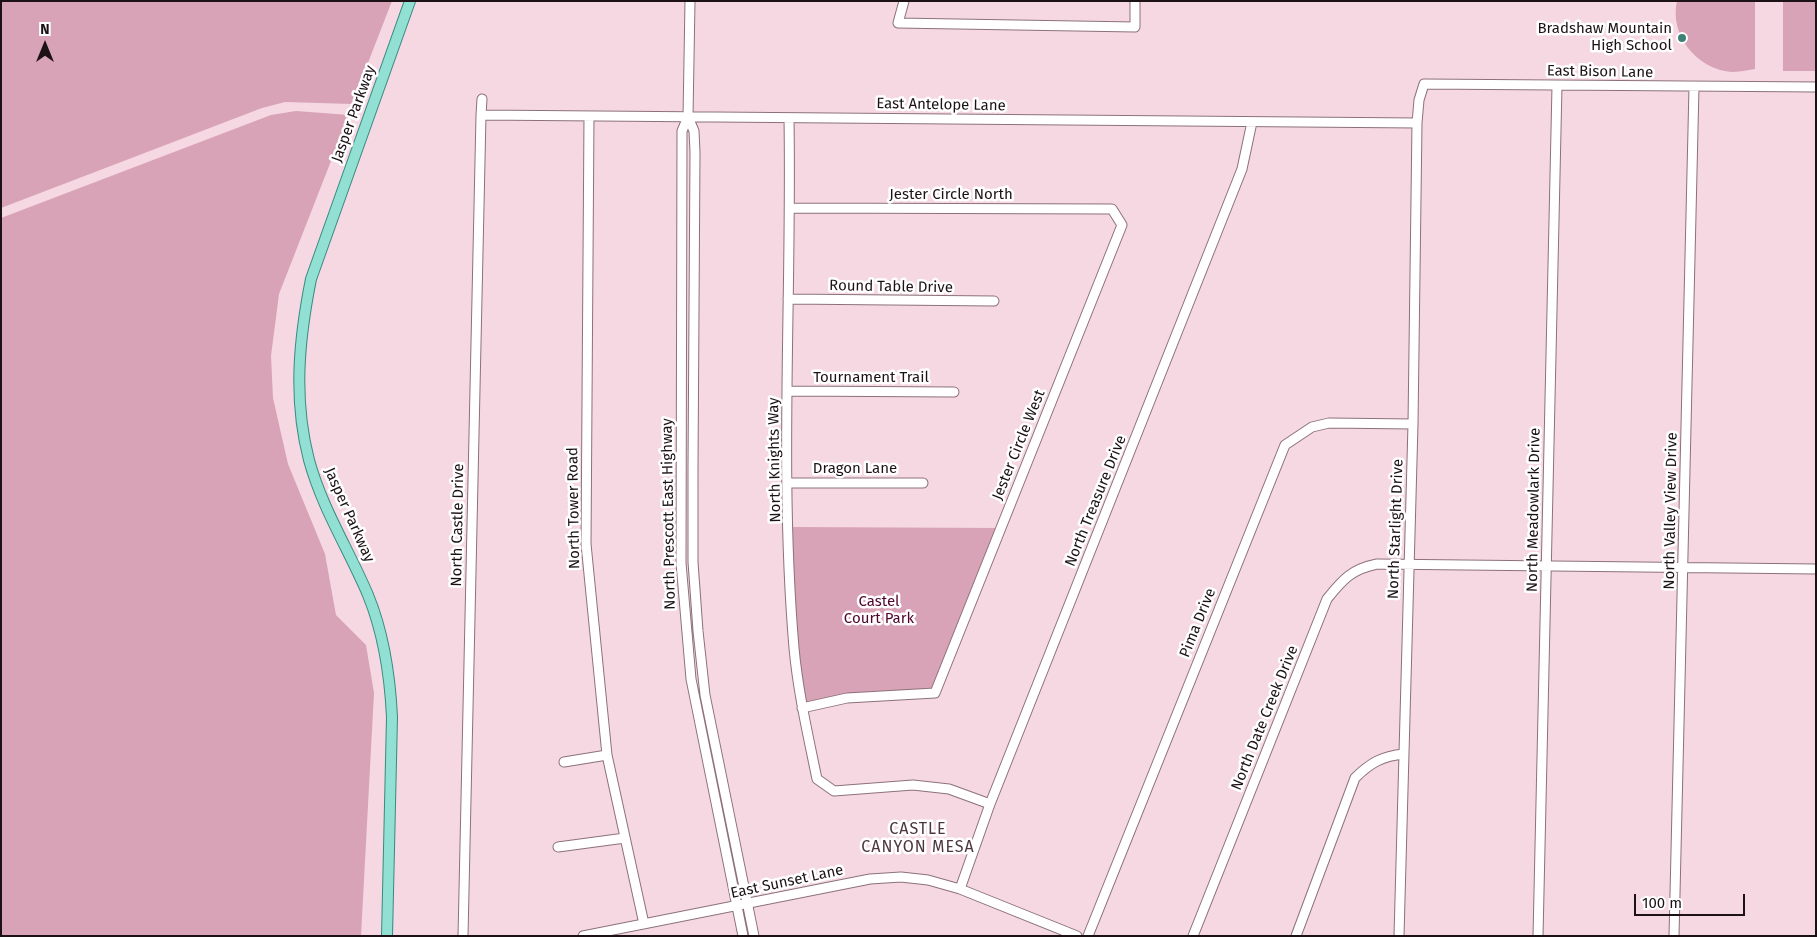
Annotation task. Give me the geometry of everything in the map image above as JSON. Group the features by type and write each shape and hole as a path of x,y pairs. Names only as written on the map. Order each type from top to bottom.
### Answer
{"main road":[{"name":"Jasper Parkway","path":"387,936 391,687 385,652 368,596 334,526 309,459 299,399 299,362 302,326 311,279 410,1"}],"street":[{"name":"North Prescott East Highway","path":"690,1 688,117 682,131 680,553 691,678 702,738 742,906 754,936"},
{"path":"904,1 898,23 1134,26 1135,1"},
{"name":"East Bison Lane","path":"1417,123 1418,100 1424,84 1816,87"},
{"name":"North Meadowlark Drive","path":"1538,936 1557,86"},
{"name":"North Valley View Drive","path":"1674,936 1694,87"},
{"path":"481,115 482,99"},
{"name":"East Antelope Lane","path":"481,115 1417,123"},
{"name":"North Castle Drive","path":"463,936 481,115"},
{"name":"North Tower Road","path":"590,116 586,544 607,754 644,924"},
{"name":"North Prescott East Highway","path":"688,117 694,131 695,152 692,389 693,562 697,624 705,695 742,906 743,936"},
{"name":"North Knights Way","path":"789,118 787,483 794,648 802,708 817,778 834,791 913,785 949,789 990,804"},
{"name":"North Treasure Drive","path":"960,890 990,804 1242,169 1252,122"},
{"name":"North Starlight Drive","path":"1399,936 1413,424 1417,123"},
{"name":"Jester Circle North","path":"790,208 1112,210"},
{"name":"Jester Circle West","path":"802,708 847,698 935,693 1122,225 1112,210"},
{"name":"Round Table Drive","path":"788,299 994,301"},
{"path":"680,389 692,389"},
{"name":"Tournament Trail","path":"788,391 954,392"},
{"name":"Pima Drive","path":"1088,936 1285,445 1312,427 1329,423 1413,424"},
{"name":"Dragon Lane","path":"787,483 923,483"},
{"name":"North Date Creek Drive","path":"1193,936 1327,598 1343,579 1360,567 1377,564 1408,564 1816,569"},
{"path":"686,625 697,624"},
{"path":"564,762 607,754"},
{"path":"1296,936 1355,778 1369,764 1387,755 1404,754"},
{"path":"558,847 625,838"},
{"name":"East Sunset Lane","path":"583,936 742,906 870,879 901,877 928,880 960,890 1077,936"}],"green space":[{"path":"1,1 392,1 352,104 285,102 262,108 1,208"},
{"path":"1677,1 1755,1 1755,69 1731,72 1707,64 1697,57 1688,48 1677,26"},
{"path":"1783,1 1816,1 1816,71 1783,71"},
{"path":"296,111 349,115 279,294 271,356 273,398 288,464 325,554 336,615 366,645 374,693 361,936 1,936 1,218 271,115"},
{"name":"Castel Court Park","path":"789,527 1001,528 935,693 802,708"}],"place":[{"name":"Bradshaw Mountain High School","path":"1682,38"}],"district":[{"name":"CASTLE CANYON MESA","path":"918,839"}]}
